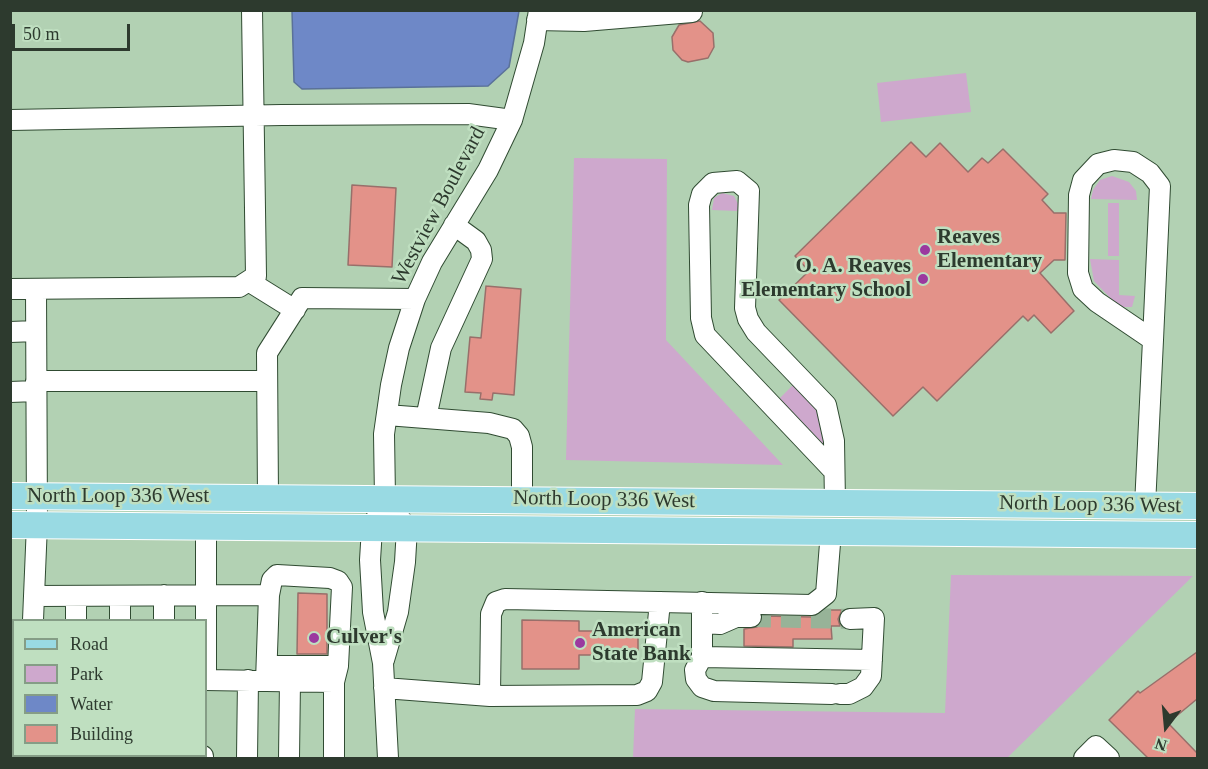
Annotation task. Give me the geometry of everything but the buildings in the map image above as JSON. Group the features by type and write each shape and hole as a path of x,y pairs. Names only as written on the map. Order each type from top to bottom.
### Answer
{"main road":[{"name":"North Loop 336 West","path":"10,496 1197,506"},
{"path":"831,531 835,503"},
{"name":"North Loop 336 West","path":"10,525 1197,535"}],"street":[{"path":"10,289 239,287 256,276 258,266 252,10"},
{"path":"538,15 584,21 692,12"},
{"name":"Westview Boulevard","path":"388,759 383,663 373,612 370,560 372,528 385,498 384,434 399,348 415,299 432,262 488,170 512,120 525,78 538,15"},
{"path":"10,120 254,115 468,114 512,120"},
{"path":"1144,506 1153,340 1160,186 1150,172 1133,162 1114,160 1098,164 1083,180 1079,195 1078,273 1083,289 1097,302 1153,340"},
{"path":"833,470 705,335 701,318 699,205 702,194 713,183 737,181 749,191 745,309 756,332 826,405 834,441 835,503"},
{"path":"426,418 441,348 482,259 481,249 476,241 454,225"},
{"path":"250,282 295,310"},
{"path":"33,619 37,524 36,289"},
{"path":"268,498 267,353 302,298 415,299"},
{"path":"10,332 36,331"},
{"path":"10,392 36,386 267,381"},
{"path":"387,415 489,423 513,429 519,435 522,447 522,500"},
{"path":"385,498 406,528"},
{"path":"206,526 207,619"},
{"name":"Westview Boulevard","path":"383,663 398,612 405,562 406,528"},
{"path":"490,696 491,614 496,602 505,599 812,604 822,600 827,589 831,531"},
{"path":"247,759 260,676 268,595 272,580 277,575 330,578 338,581 342,587 336,674 334,759"},
{"path":"34,596 268,595"},
{"path":"76,596 76,619"},
{"path":"120,596 120,619"},
{"path":"164,596 164,619"},
{"path":"384,688 490,696 637,695 647,691 652,682 660,602"},
{"path":"702,602 702,657 695,670 696,679 702,687 714,691 849,694 863,687 871,676 873,618 849,619"},
{"path":"702,623 720,624 736,617 751,617"},
{"path":"702,657 872,660"},
{"path":"207,680 336,674"},
{"path":"260,676 290,681 336,674"},
{"path":"289,759 290,681"},
{"path":"1084,759 1096,747 1108,759"}],"green space":[{"path":"966,73 971,112 881,122 877,83"},
{"path":"574,158 667,159 666,340 783,465 566,460"},
{"path":"1112,176 1129,182 1136,191 1137,200 1091,199 1093,190 1100,180"},
{"path":"722,193 734,196 738,204 737,211 712,210 714,198"},
{"path":"1108,203 1119,203 1119,256 1108,256"},
{"path":"1090,259 1119,260 1119,295 1135,296 1132,307 1119,307 1094,281"},
{"path":"795,383 817,405 825,441 822,444 777,401"},
{"path":"951,575 1193,576 1007,758 633,758 635,709 945,713"}],"water":[{"path":"292,10 519,11 509,67 488,86 302,89 294,82"}],"tunnel":[{"path":"751,617 850,619"}],"place":[{"name":"Reaves Elementary","path":"925,250"},
{"name":"O. A. Reaves Elementary School","path":"923,279"},
{"name":"Culver's","path":"314,638"},
{"name":"American State Bank","path":"580,643"}]}
